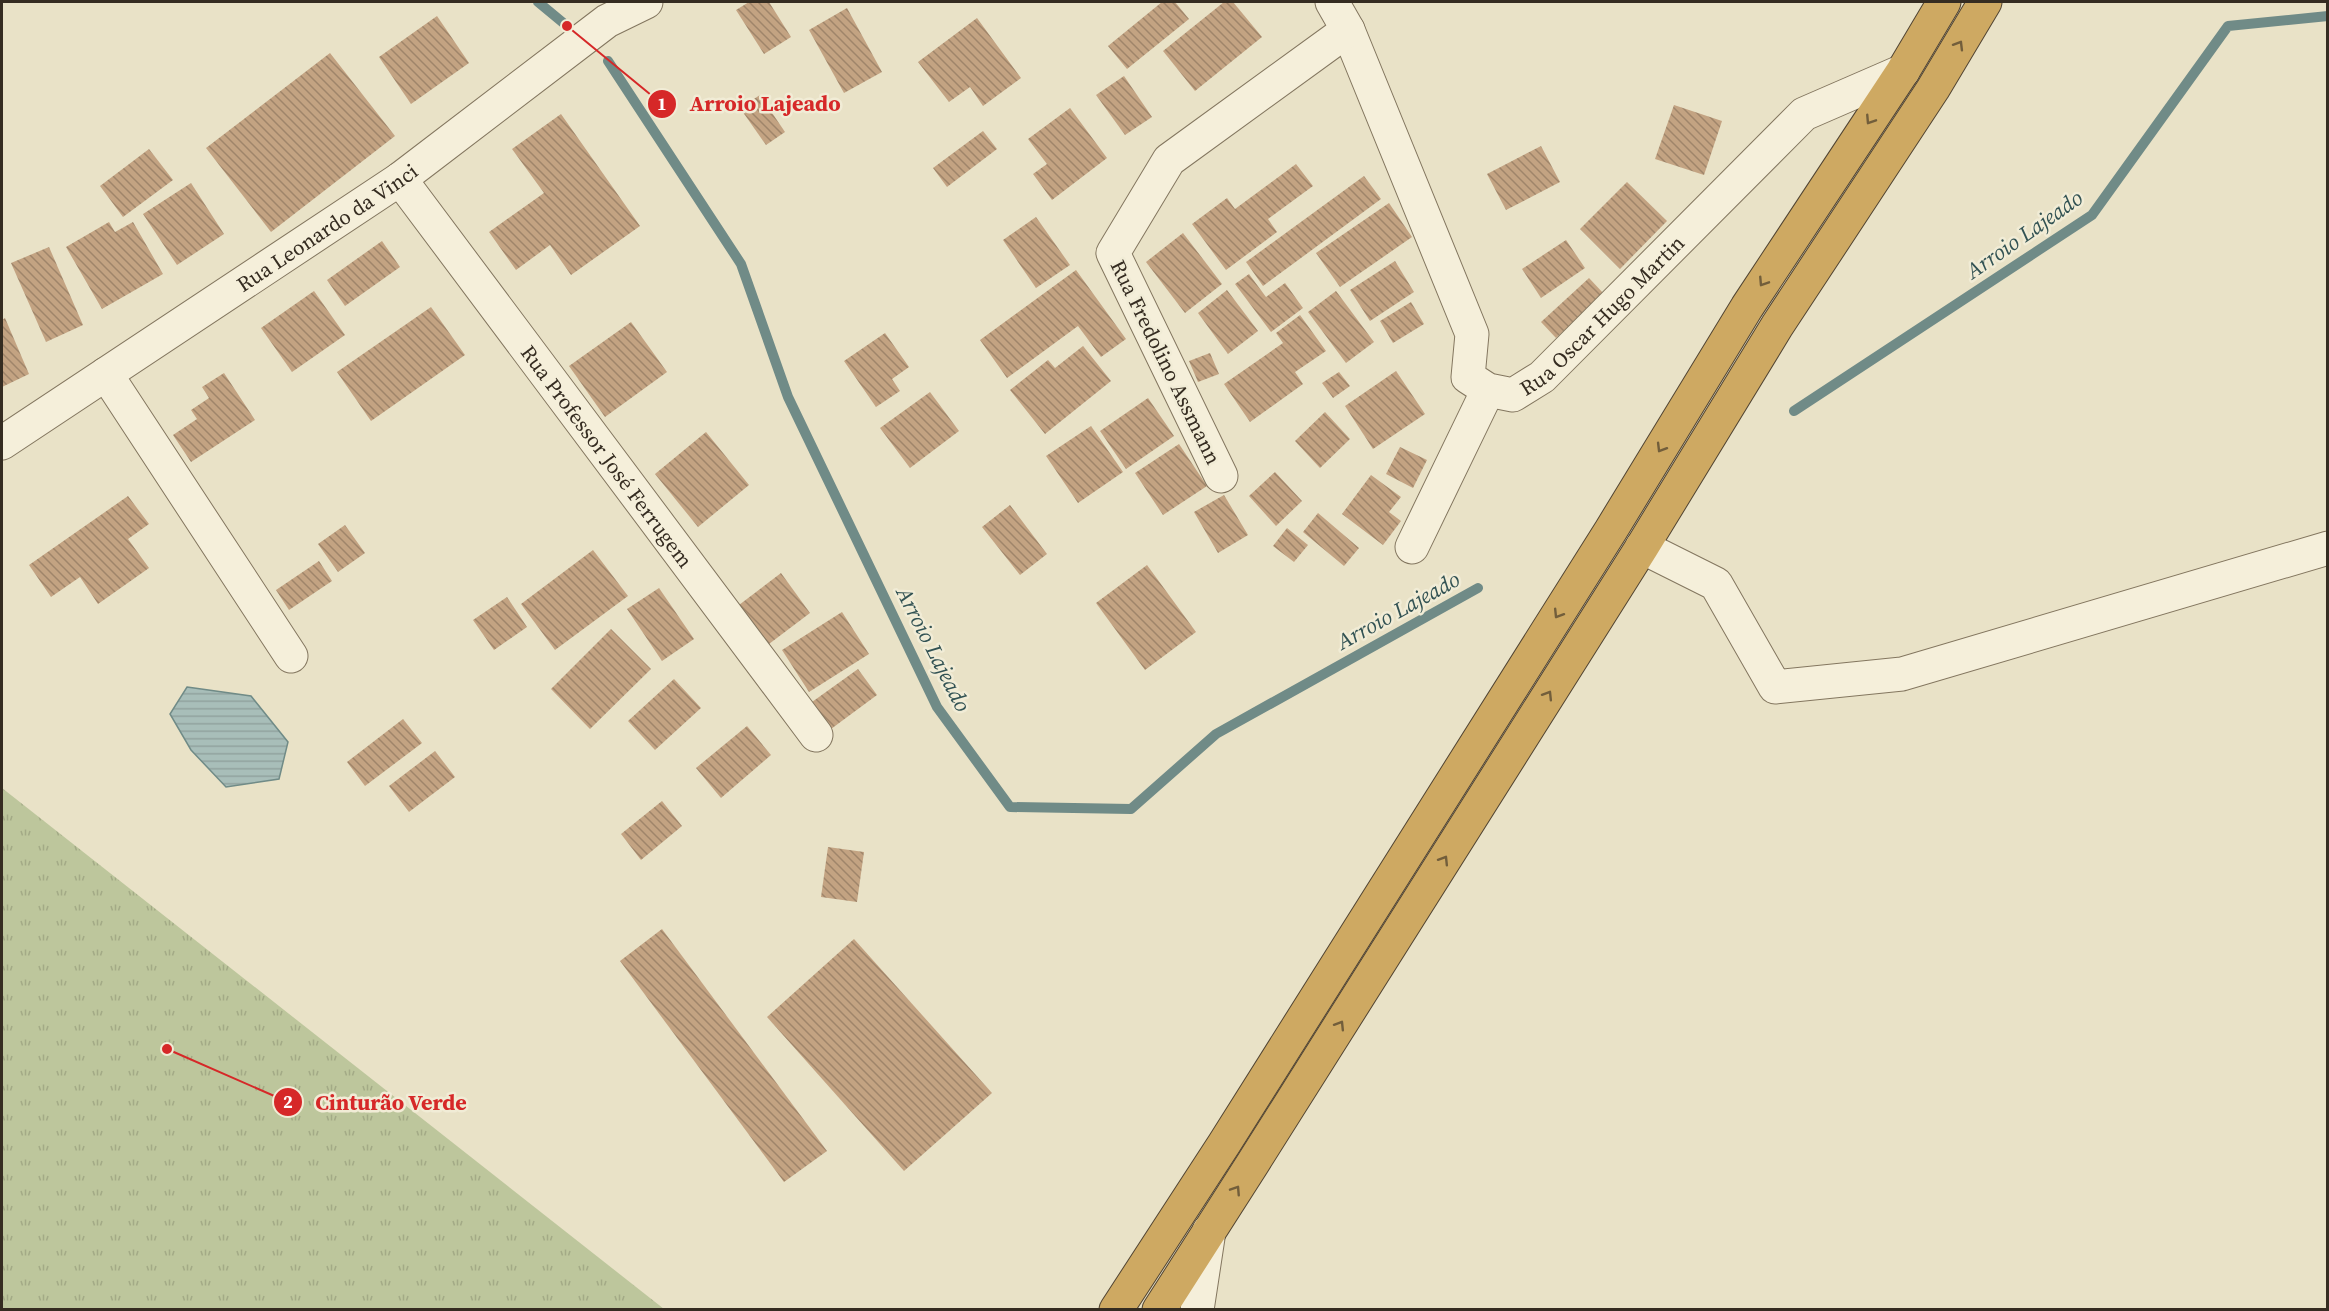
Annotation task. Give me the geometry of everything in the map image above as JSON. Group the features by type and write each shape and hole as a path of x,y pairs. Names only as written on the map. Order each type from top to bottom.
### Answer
{"highway":[{"path":"1116,1310 1224,1144 1611,530 1747,307 1902,71 1944,2"},
{"path":"1159,1310 1642,547 1777,326 1933,89 1985,2"}],"street":[{"name":"Rua Leonardo da Vinci","path":"2,443 400,179 607,21 646,2"},
{"name":"Rua Oscar Hugo Martin","path":"1332,2 1348,30 1472,334 1468,377 1488,390 1513,395 1542,378 1804,114 1902,71"},
{"name":"Rua Fredolino Assmann","path":"1221,476 1113,253 1169,160 1348,30"},
{"name":"Rua Professor José Ferrugem","path":"400,179 816,735"},
{"path":"106,374 291,656"},
{"path":"1412,547 1488,390"},
{"path":"1642,547 1716,584 1775,687 1902,674 2328,549"},
{"path":"1197,1310 1209,1232"}],"green space":[{"path":"2,788 664,1309 2,1309"}],"water":[{"path":"187,687 251,696 288,742 279,779 226,787 191,750 170,714"}],"building":[{"path":"749,2 769,2 791,37 764,54 736,10"},
{"path":"1162,2 1175,2 1189,19 1127,69 1108,46"},
{"path":"1224,2 1233,2 1262,37 1195,91 1163,51"},
{"path":"847,8 882,72 844,93 809,30"},
{"path":"437,16 469,63 411,104 379,57"},
{"path":"977,18 1021,78 983,106 970,87 949,102 918,62"},
{"path":"330,53 395,136 271,232 206,148"},
{"path":"1124,76 1152,117 1125,135 1096,95"},
{"path":"760,95 785,132 766,145 740,108"},
{"path":"1674,105 1722,121 1704,175 1655,159"},
{"path":"1070,108 1107,158 1052,200 1033,174 1047,164 1028,139"},
{"path":"561,114 640,226 571,275 550,245 516,270 489,232 544,193 512,149"},
{"path":"983,131 997,149 947,187 933,168"},
{"path":"1541,146 1560,182 1506,210 1487,174"},
{"path":"149,149 173,180 123,217 100,186"},
{"path":"1296,164 1313,186 1268,219 1277,232 1226,270 1192,224 1227,198 1235,209"},
{"path":"1364,176 1381,199 1263,286 1246,262"},
{"path":"1627,182 1667,221 1620,269 1580,229"},
{"path":"191,183 224,234 177,265 143,214"},
{"path":"1389,203 1412,237 1340,287 1316,253"},
{"path":"1036,217 1070,265 1036,288 1003,240"},
{"path":"109,222 115,232 133,222 163,274 102,309 66,247"},
{"path":"1183,233 1222,284 1185,313 1146,262"},
{"path":"1566,240 1585,268 1541,298 1522,269"},
{"path":"382,241 400,267 345,306 327,280"},
{"path":"49,247 83,325 46,342 11,263"},
{"path":"1395,261 1414,292 1370,321 1350,290"},
{"path":"1076,270 1126,339 1101,357 1078,326 1007,378 980,340"},
{"path":"1249,274 1266,297 1285,283 1303,308 1271,332 1235,284"},
{"path":"1589,278 1604,294 1556,338 1541,322"},
{"path":"1227,290 1258,331 1228,354 1198,313"},
{"path":"314,291 345,335 292,372 261,328"},
{"path":"1336,291 1374,342 1346,363 1308,312"},
{"path":"1411,302 1424,324 1393,343 1380,321"},
{"path":"431,307 465,355 371,421 337,372"},
{"path":"1300,315 1326,351 1295,372 1303,384 1250,422 1224,384 1283,343 1276,333"},
{"path":"5,318 29,374 2,387 2,320"},
{"path":"631,322 667,372 605,417 569,366"},
{"path":"885,333 909,367 892,379 900,391 876,407 844,361"},
{"path":"1083,346 1111,381 1045,434 1010,390 1048,360 1055,368"},
{"path":"1210,353 1219,374 1198,382 1189,361"},
{"path":"1396,371 1425,414 1373,449 1345,406"},
{"path":"1339,372 1350,386 1333,398 1322,383"},
{"path":"224,373 255,420 191,462 173,435 197,419 191,410 209,398 202,387"},
{"path":"930,392 959,431 910,468 880,428"},
{"path":"1148,398 1174,436 1126,469 1100,431"},
{"path":"1325,412 1350,439 1320,468 1295,441"},
{"path":"1091,426 1123,472 1078,503 1046,456"},
{"path":"706,432 749,485 698,527 655,474"},
{"path":"1179,444 1207,486 1163,515 1135,473"},
{"path":"1400,447 1427,460 1413,488 1386,474"},
{"path":"1275,472 1302,501 1276,526 1249,496"},
{"path":"1371,475 1401,497 1389,512 1401,521 1383,545 1342,514"},
{"path":"1224,495 1248,535 1218,553 1194,512"},
{"path":"128,496 149,524 128,539 149,568 98,604 80,577 51,597 29,565"},
{"path":"1010,505 1047,554 1020,575 982,527"},
{"path":"1318,513 1359,548 1344,566 1303,532"},
{"path":"345,525 365,553 338,572 318,544"},
{"path":"1287,528 1308,545 1294,562 1273,546"},
{"path":"593,550 628,596 555,650 521,604"},
{"path":"319,561 332,581 289,610 276,590"},
{"path":"1147,565 1196,632 1145,670 1096,603"},
{"path":"781,573 810,613 769,644 739,605"},
{"path":"659,588 694,639 662,661 627,609"},
{"path":"507,597 527,627 494,650 473,620"},
{"path":"842,612 869,654 809,692 782,650"},
{"path":"611,629 651,669 590,729 551,689"},
{"path":"858,669 877,695 831,729 812,702"},
{"path":"674,679 701,708 655,750 628,721"},
{"path":"403,719 422,743 365,786 347,762"},
{"path":"747,726 771,755 721,798 696,768"},
{"path":"435,751 455,777 409,812 389,786"},
{"path":"662,801 682,826 641,860 621,834"},
{"path":"828,847 864,852 857,902 821,897"},
{"path":"662,929 827,1151 784,1182 620,961"},
{"path":"854,939 992,1093 904,1171 767,1017"}],"waterway":[{"name":"Arroio Lajeado","path":"538,2 567,26"},
{"name":"Arroio Lajeado","path":"1794,411 2092,215 2228,26 2328,16"},
{"name":"Arroio Lajeado","path":"608,61 741,264 788,397 937,707 1010,807 1131,809 1216,734 1478,588"}],"place":[{"name":"Arroio Lajeado","path":"567,26"},
{"name":"Cinturão Verde","path":"167,1049"}]}
